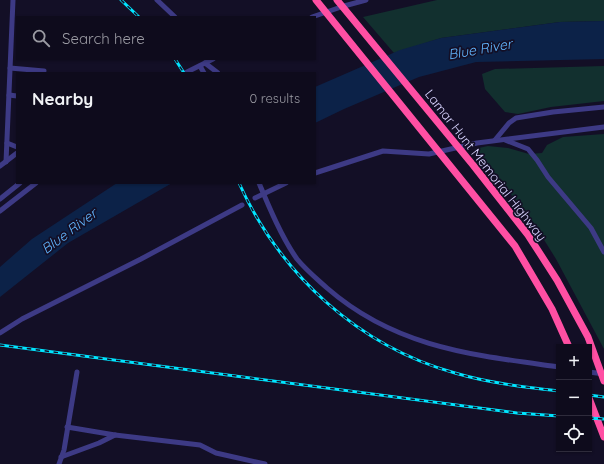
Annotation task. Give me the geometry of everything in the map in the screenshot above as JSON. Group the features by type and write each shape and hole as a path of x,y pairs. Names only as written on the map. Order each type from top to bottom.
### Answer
{"highway":[{"path":"316,0 515,246 552,309 568,344"},
{"name":"Lamar Hunt Memorial Highway","path":"337,0 528,234 557,280 588,337 604,381"},
{"path":"592,406 604,437"}],"street":[{"path":"6,162 13,0"},
{"path":"157,0 173,16"},
{"path":"315,16 366,0"},
{"path":"186,72 202,63 216,72"},
{"path":"10,68 44,71"},
{"path":"8,95 16,96"},
{"path":"495,140 509,123 516,118 553,112 604,107"},
{"path":"316,173 383,151 429,154 495,140 604,127"},
{"path":"504,139 528,149 548,177 591,228 604,252"},
{"path":"7,143 16,147"},
{"path":"0,166 16,154"},
{"path":"0,199 19,184"},
{"path":"0,211 35,184"},
{"path":"259,184 284,236 297,259 315,278 361,314 388,328 423,342 463,352 556,367"},
{"path":"255,198 284,184"},
{"path":"0,333 22,319 141,259 242,205"},
{"path":"58,464 64,450 76,372"},
{"path":"592,372 604,374"},
{"path":"67,427 115,435 200,445 216,454 265,464"},
{"path":"61,457 99,443 115,435"}],"green space":[{"path":"437,0 604,0 604,21 560,22 441,38 394,53 363,17"},
{"path":"604,66 604,101 551,107 518,114 505,112 485,89 482,74 495,69"},
{"path":"604,134 604,349 556,259 531,219 474,149 488,146 508,148 529,154 542,153 547,145 563,137"}],"water":[{"name":"Blue River","path":"604,21 604,59 476,62 419,77 316,123 316,87 400,50 441,38 560,22"},
{"name":"Blue River","path":"115,184 170,184 68,243 0,297 0,267 32,239"}],"railway":[{"path":"121,0 138,16"},
{"path":"176,60 183,72"},
{"path":"240,184 256,216 276,247 300,276 326,302 355,325 386,345 420,361 455,373 494,382 556,391"},
{"path":"0,345 517,413 556,416"},
{"path":"592,395 604,397"},
{"path":"592,418 604,419"}]}
